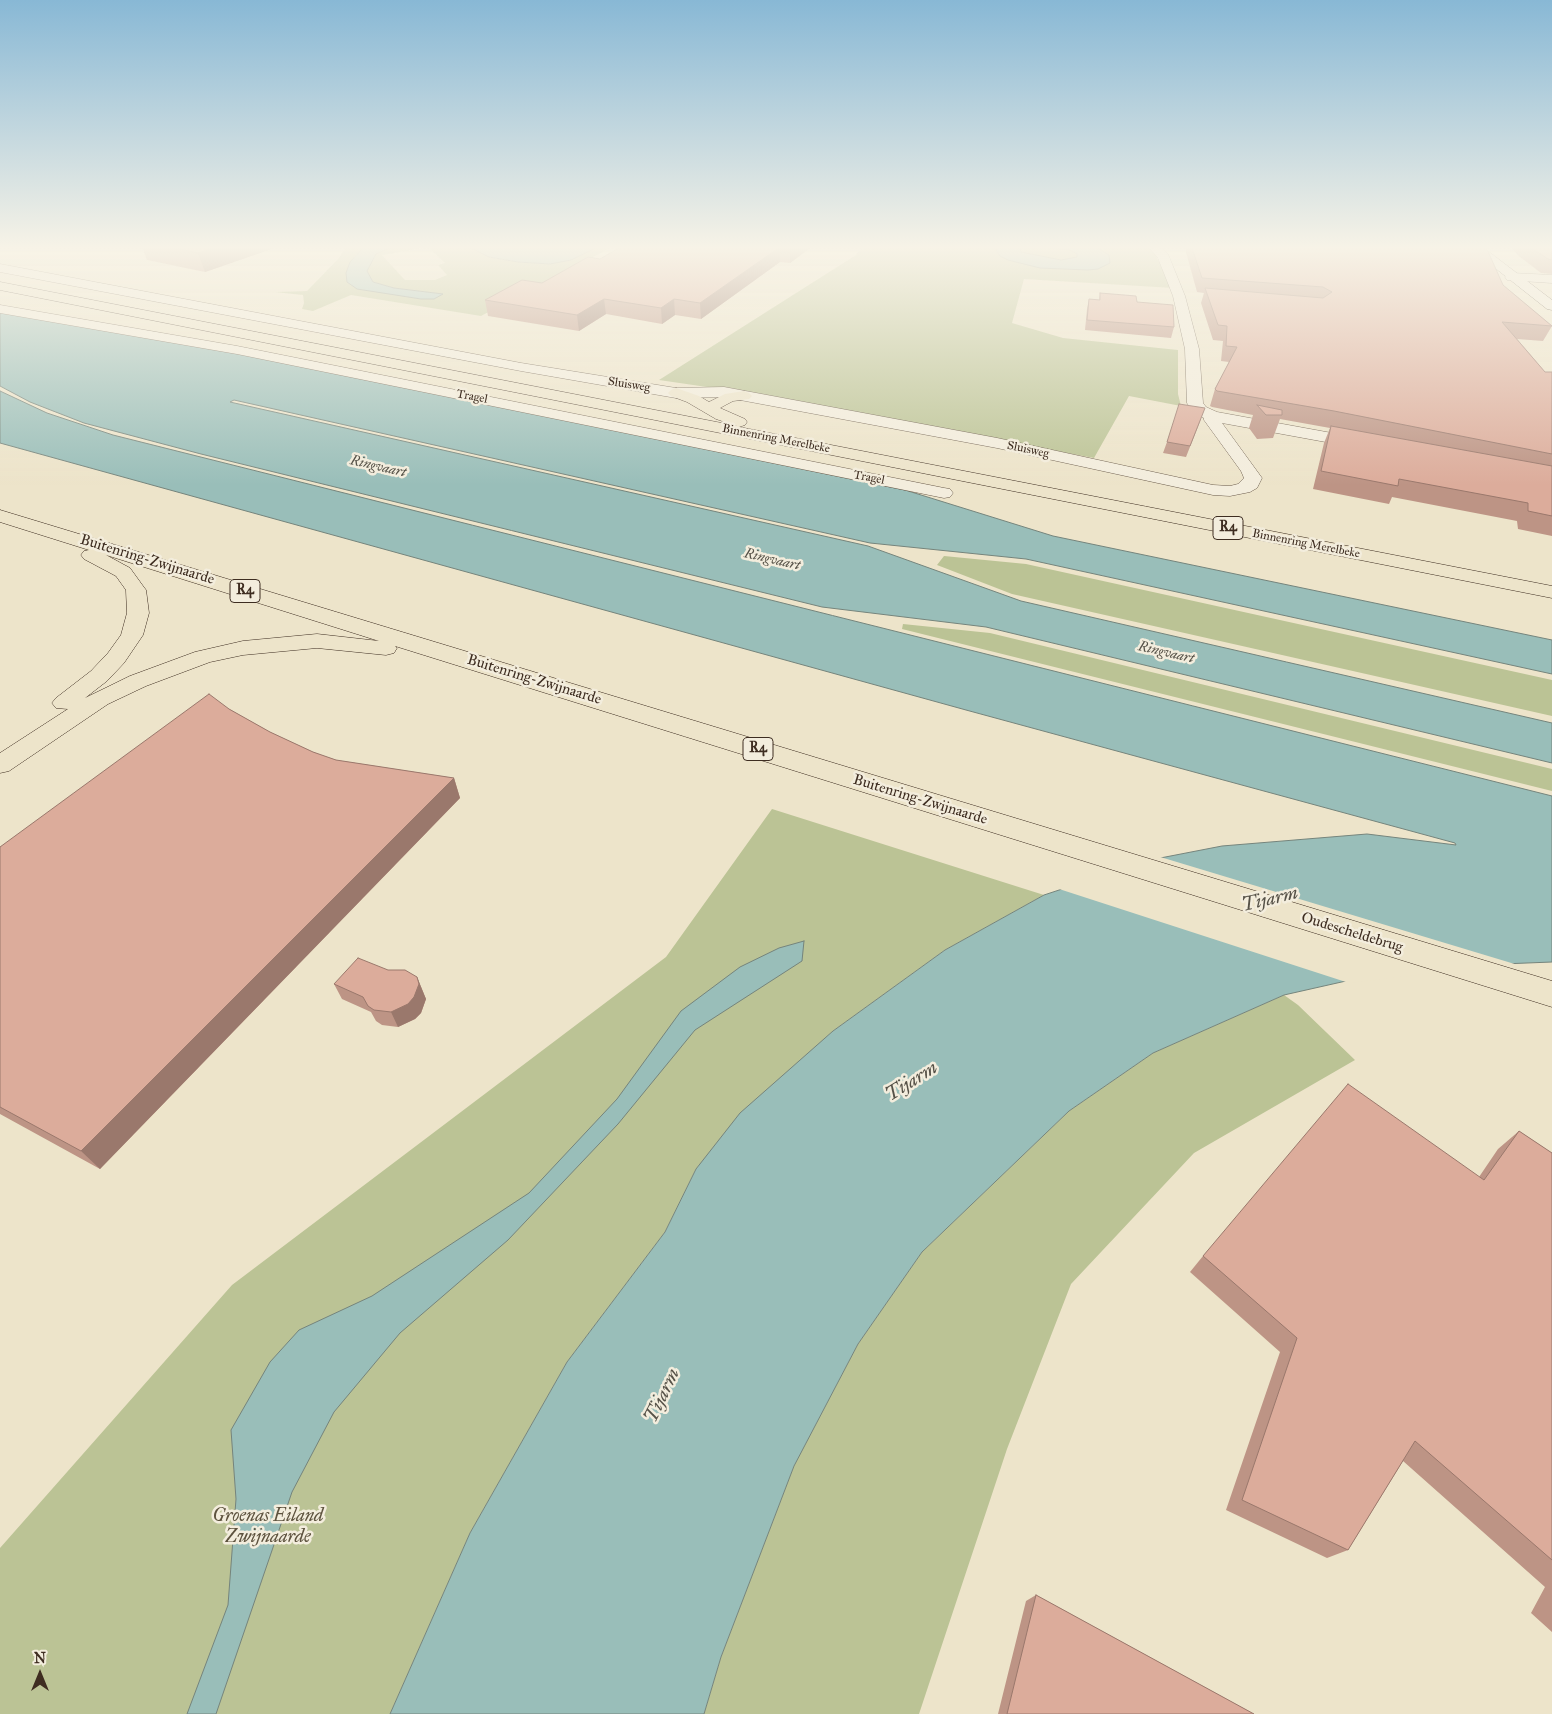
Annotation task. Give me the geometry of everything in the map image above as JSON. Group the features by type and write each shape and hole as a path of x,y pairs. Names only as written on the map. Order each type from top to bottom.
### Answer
{"highway":[{"name":"Binnenring Merelbeke","path":"197,325 1552,592"},
{"name":"R4","path":"676,393 711,408 722,416 804,445"},
{"path":"711,408 720,401 731,397 744,396"},
{"name":"Buitenring-Zwijnaarde","path":"0,516 1067,845"},
{"path":"0,746 77,694 99,676 116,658 132,636 138,613 136,590 123,572 97,557 45,541 42,528"},
{"path":"1346,552 1448,562 1552,581"},
{"path":"0,765 100,699 138,681 203,657 243,648 317,642 377,646 408,654 449,654"},
{"name":"Oudescheldebrug","path":"1067,845 1552,994"}],"street":[{"name":"Tragel","path":"92,325 237,350 944,493"},
{"name":"Sluisweg","path":"296,325 520,368 676,393 709,391 744,396 997,443 1213,490 1230,491 1244,488 1251,484 1253,478 1212,420 1213,416"},
{"path":"1188,325 1192,349 1195,403 1200,410 1213,416 1380,447"}],"green space":[{"path":"746,325 1019,325 1063,338 1178,350 1178,394 1181,406 1129,396 1094,458 741,392 659,380"},
{"path":"944,556 1026,564 1552,680 1552,716 1012,594 937,565"},
{"path":"903,624 990,633 1552,769 1552,791 902,629"},
{"name":"Groenas Eiland Zwijnaarde","path":"772,809 1044,895 945,950 833,1031 696,1169 665,1232 567,1362 470,1533 390,1714 0,1714 0,1548 232,1285 666,957"},
{"path":"1284,995 1298,1005 1355,1060 1194,1153 1071,1284 1007,1449 919,1714 704,1714 721,1657 794,1465 858,1344 922,1252 1069,1111 1153,1053"}],"water":[{"name":"Ringvaart","path":"0,325 80,325 218,349 905,490 1053,536 1552,640 1552,674 1026,559 870,543 234,400 230,402 868,546 1021,601 1552,723 1552,763 986,627 822,607 201,454 84,423 30,402 0,386"},
{"name":"Tijarm","path":"0,391 47,413 113,435 1552,796 1552,962 1477,965 1346,981 1284,995 1153,1053 1069,1111 922,1252 858,1344 794,1466 721,1657 704,1714 390,1714 470,1533 567,1362 665,1232 696,1169 740,1113 833,1031 945,950 1044,895 1150,860 1222,846 1367,834 1456,845 1455,843 0,443"},
{"path":"804,941 802,961 695,1030 618,1124 508,1240 400,1333 334,1412 292,1492 216,1714 187,1714 228,1605 236,1499 231,1430 270,1362 299,1330 372,1296 529,1193 617,1099 681,1011 740,967 779,948"}],"pier":[{"path":"1157,856 1518,965 1349,983 1056,888"}],"building":[{"path":"1149,325 1174,325 1174,327"},
{"path":"1218,325 1505,325 1545,372 1552,372 1552,454 1334,411 1217,391 1215,389 1237,347 1226,346 1227,326"},
{"path":"1179,404 1205,408 1190,446 1167,442"},
{"path":"1257,405 1282,410 1282,415 1266,415"},
{"path":"1331,426 1552,466 1552,516 1528,511 1528,503 1399,479 1398,486 1321,471"},
{"path":"209,694 229,709 270,732 313,752 336,760 454,778 81,1151 0,1107 0,847"},
{"path":"358,958 388,970 405,970 417,977 419,984 414,997 408,1004 391,1012 374,1010 368,1006 363,997 334,984"},
{"path":"1348,1084 1484,1180 1519,1131 1552,1153 1552,1560 1415,1441 1348,1550 1242,1500 1297,1338 1203,1256"},
{"path":"1036,1595 1254,1714 1007,1714"}]}
